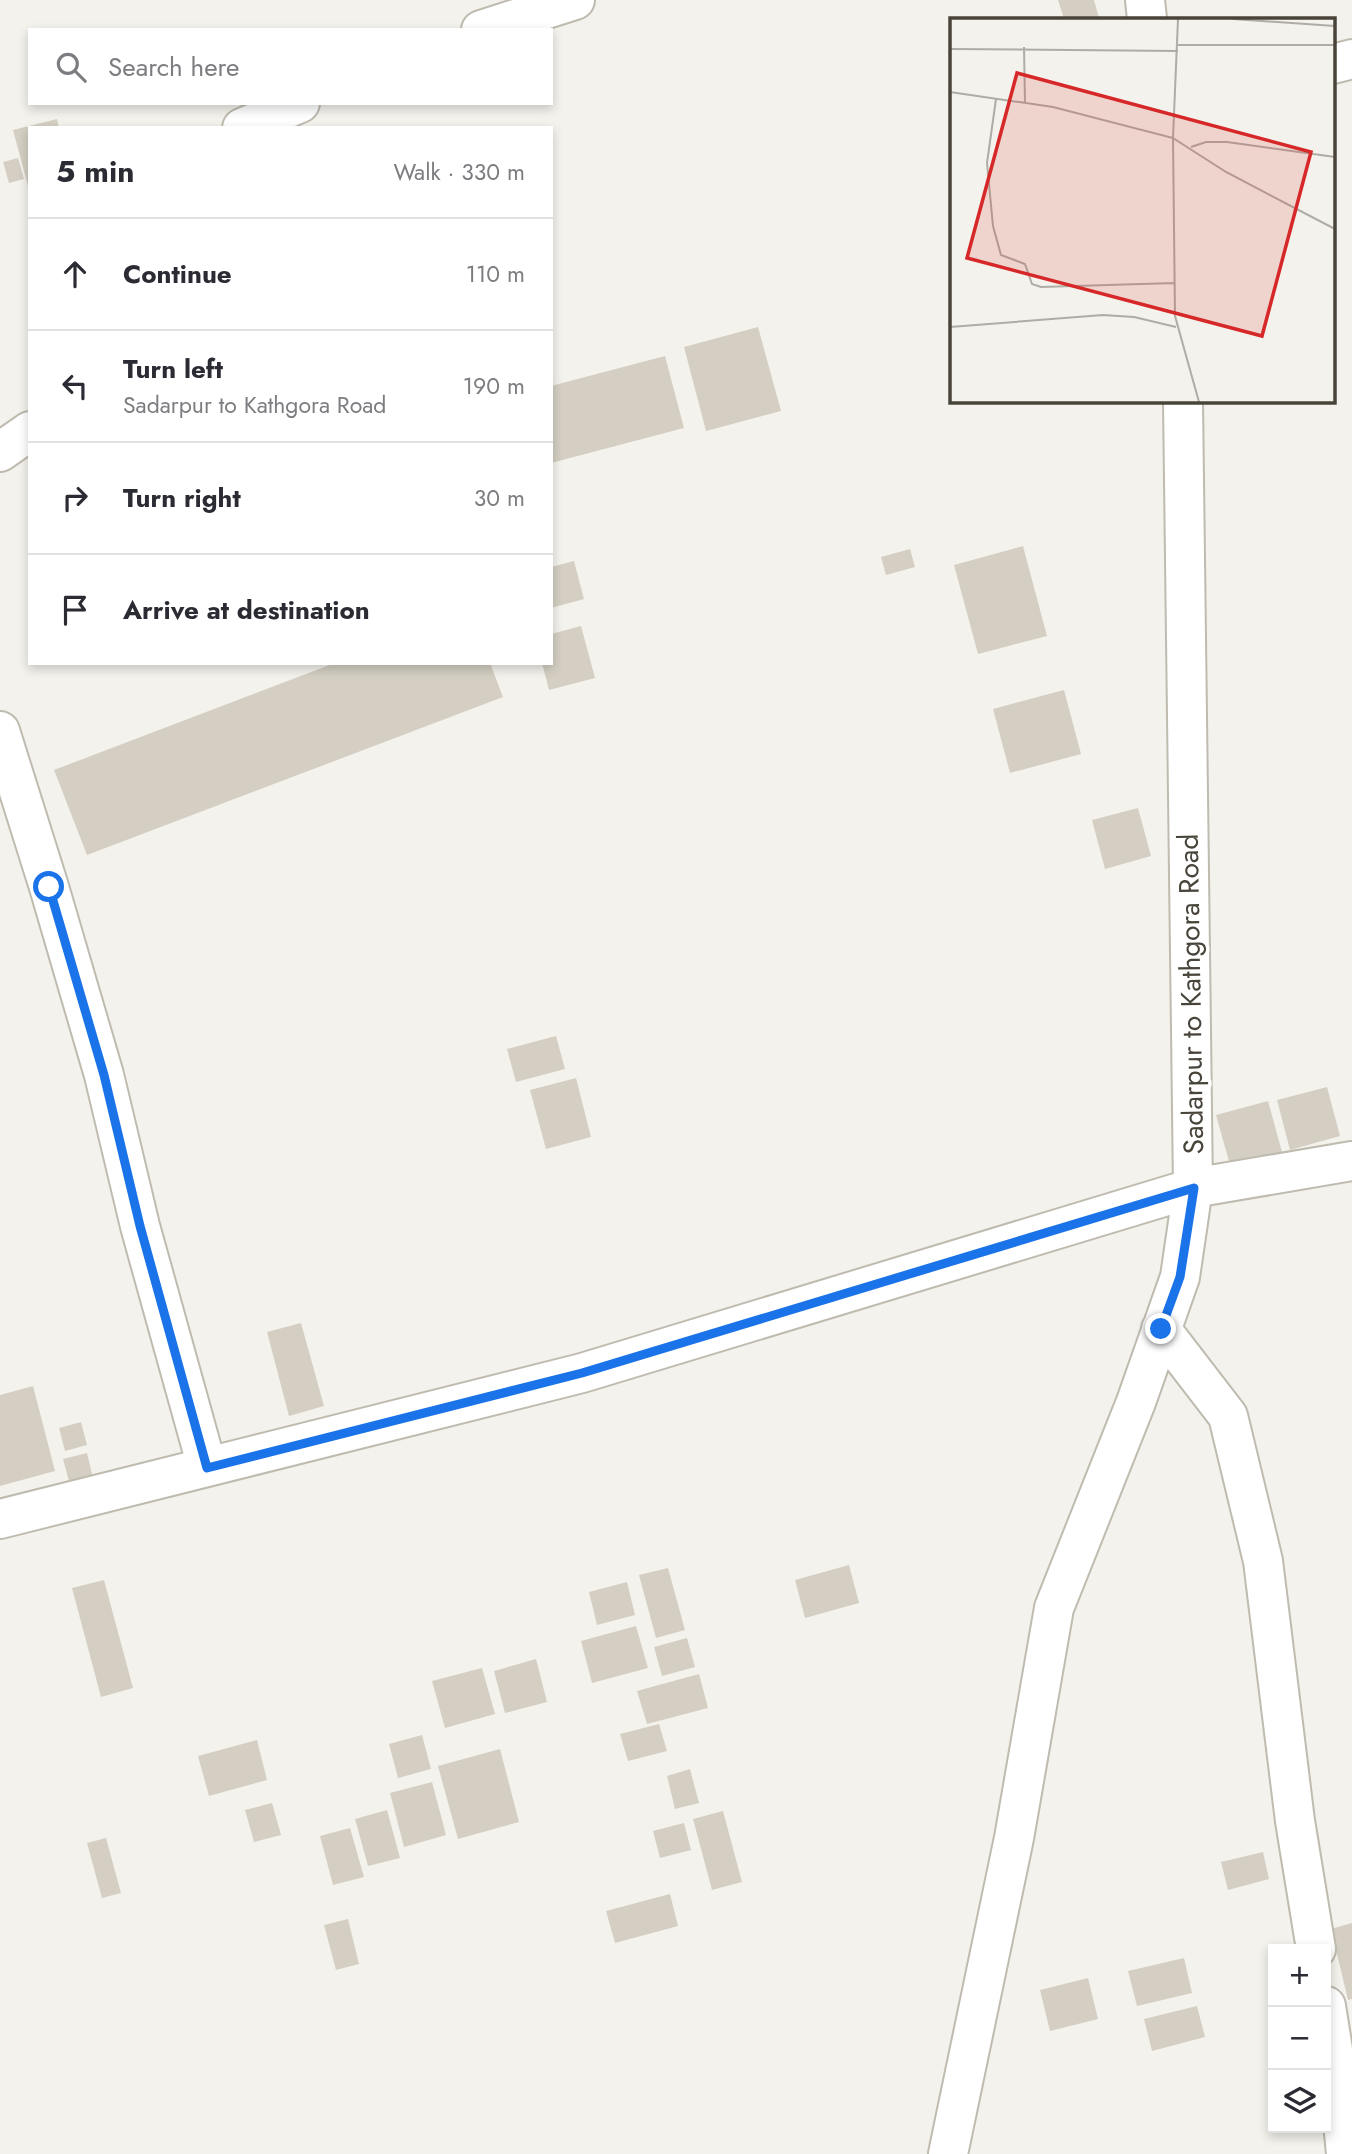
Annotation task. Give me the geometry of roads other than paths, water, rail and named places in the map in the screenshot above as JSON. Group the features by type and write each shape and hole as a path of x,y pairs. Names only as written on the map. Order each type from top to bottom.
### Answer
{"street":[{"path":"487,28 575,0"},
{"path":"1145,0 1147,18"},
{"path":"1334,64 1352,59"},
{"path":"247,126 295,105"},
{"name":"Sadarpur to Kathgora Road","path":"0,1519 582,1373 1194,1188 1184,402"},
{"path":"0,452 28,432"},
{"path":"0,731 104,1075 140,1226 207,1468"},
{"path":"948,2154 1014,1838 1054,1608 1136,1402 1180,1277 1194,1188 1352,1161"},
{"path":"1161,1329 1228,1416 1264,1561 1296,1821 1316,1944"},
{"path":"1326,2007 1341,2100 1346,2154"}]}
